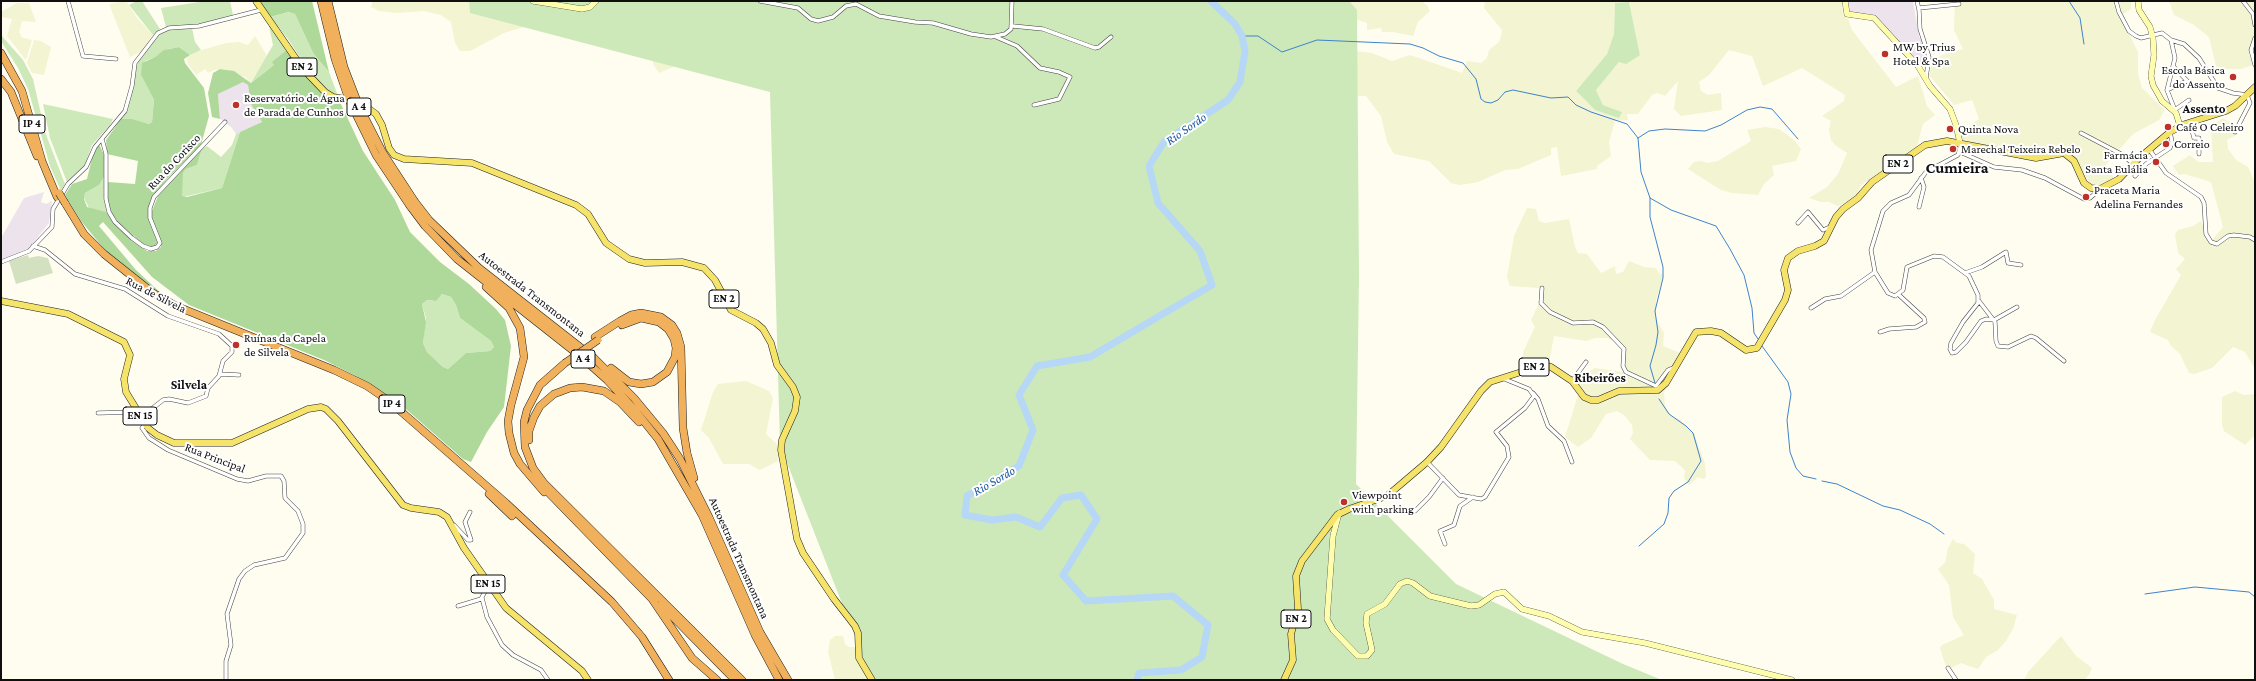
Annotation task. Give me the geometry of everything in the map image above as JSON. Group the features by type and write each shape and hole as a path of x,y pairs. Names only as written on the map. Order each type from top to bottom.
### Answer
{"highway":[{"name":"Autoestrada Transmontana","path":"321,1 335,59 353,110 383,167 412,204 479,268 594,358 634,398 663,433 680,459 709,517 760,632 788,680"},
{"name":"Autoestrada Transmontana","path":"328,1 344,67 359,106 386,160 412,204 430,231 475,273 580,356 634,409 674,463 702,515 755,635 779,680"},
{"name":"IP 4","path":"1,52 22,91 48,178 63,205 97,252 137,287 175,309 332,373 365,389 387,404 610,605 643,642 668,680"},
{"name":"IP 4","path":"1,52 21,84 58,195"},
{"path":"1,79 11,92 35,152 48,178"},
{"name":"IP 4","path":"63,205 84,234 104,254 153,293 176,306 334,370 367,386 389,401 506,503 587,579 612,600 635,625 651,647 668,680"},
{"path":"475,273 479,281 509,308 520,328 524,358 508,421 509,433 514,453 520,464 531,478 552,494 742,680"},
{"path":"552,494 531,463 525,447 524,422 531,399 540,385 564,361 597,339 620,321 641,313 661,317 672,325 677,333 681,347 683,428 686,453 694,478 707,505 709,517"},
{"path":"594,358 600,359 628,382 641,384 661,378 672,365 675,357 675,343 668,329 650,319 641,318 628,322 597,339"},
{"path":"552,494 533,461 529,446 529,431 540,406 554,394 570,388 594,388 613,396 637,419 668,460 674,463"},
{"path":"598,540 662,612 692,658 716,680"},
{"path":"639,585 659,602 735,680"}],"main road":[{"name":"EN 2","path":"256,1 285,40 303,69 325,92 337,98 358,101 369,107 378,118 388,148 397,157 404,160 472,163 576,205 588,214 606,243 629,259 647,263 682,262 704,268 715,280 731,310 763,329 771,343 777,365 793,387 796,397 795,412 782,440 781,450 797,537 802,551 832,598 856,627 859,658 872,680"},
{"path":"2100,189 2119,179 2149,149 2170,132 2180,126 2226,111 2235,106 2255,87"},
{"name":"EN 2","path":"1284,680 1293,658 1291,637 1298,610 1297,573 1322,534 1339,514 1388,496 1427,462 1442,445 1482,389 1490,382 1543,365 1551,367 1572,381 1584,397 1591,400 1598,400 1619,391 1658,390 1666,383 1696,332 1704,330 1721,333 1746,350 1757,348 1785,300 1788,290 1784,270 1788,258 1798,251 1821,244 1827,238 1836,217 1845,208 1858,198 1877,178 1925,145 1942,141 1960,143 2036,158 2064,154 2074,161 2080,177 2086,185 2095,189 2100,189"},
{"name":"EN 15","path":"1,301 68,314 124,342 130,355 125,376 125,387 137,412 145,424 157,435 176,443 204,442 227,444 237,442 311,408 324,408 331,414 394,494 406,506 439,512 446,515 463,546 510,612 582,671 588,680"}],"street":[{"path":"68,1 83,56 116,59"},
{"path":"533,1 582,9 590,7 596,1"},
{"path":"760,1 799,8 811,19 818,21 833,17 846,6 855,4 879,16 916,22 932,22 973,35 995,37 1017,46 1040,68 1069,76 1059,99 1034,105"},
{"path":"995,37 1007,34 1012,26 1012,1"},
{"path":"1845,1 1848,14 1870,17 1881,24 1918,66 1926,80 1950,109 1956,125 1960,143 1960,152 1954,158 1928,170 1909,195 1888,206 1880,216 1871,250 1875,272 1888,293 1895,296 1899,295 1924,318 1925,323 1916,327 1888,329 1880,332"},
{"path":"1917,1 1919,8 1920,29 1929,59 1926,80"},
{"path":"2116,1 2119,12 2130,31 2136,36 2142,38 2162,33 2171,40 2184,44 2199,58 2221,90 2247,94 2250,103 2235,132"},
{"path":"2138,1 2139,10 2152,35 2154,55 2151,76 2153,85 2162,101 2176,111"},
{"path":"2243,1 2253,14 2255,25"},
{"path":"1919,8 1959,4"},
{"path":"1,262 29,251 52,227 52,211 70,181 88,165 93,149 125,111 132,86 135,63 158,33 169,28 196,26 262,10"},
{"path":"1012,26 1043,29 1094,48 1099,47 1111,37"},
{"path":"2255,38 2251,50 2255,65"},
{"path":"2171,40 2175,58 2174,67 2167,90 2176,111 2180,126"},
{"path":"2174,67 2192,86"},
{"path":"2167,90 2187,81"},
{"path":"2176,111 2189,100"},
{"name":"Rua do Corisco","path":"102,139 106,154 106,199 109,212 115,222 132,238 143,246 151,249 158,247 160,243 150,218 150,208 154,197 225,122"},
{"path":"2190,123 2194,138 2199,138 2199,154"},
{"path":"2135,176 2156,156 2171,146 2170,132"},
{"path":"2081,133 2123,155 2134,164"},
{"path":"2149,149 2156,156 2166,173 2201,196 2204,203 2206,234 2211,242 2217,244 2228,236 2234,235 2250,237 2255,240"},
{"path":"1960,152 1994,167 2022,170 2045,178 2084,199 2090,198 2100,189"},
{"path":"1919,208 1924,187 1921,178"},
{"path":"1798,223 1808,212 1823,230 1832,226"},
{"name":"Rua de Silvela","path":"33,246 45,250 78,276 121,288 168,316 223,336 230,342 232,350 223,361 220,374 208,388 204,397 188,403 169,399 163,400 149,411 148,421 145,424"},
{"path":"1965,273 1982,267 2006,252 2008,263 2021,265"},
{"path":"1899,295 1905,284 1906,268 1934,256 1943,257 1971,279 1978,301 1994,320 1996,328 1996,341 2000,348 2008,347 2031,336 2036,338 2064,361"},
{"path":"1811,308 1825,299 1843,295 1875,272"},
{"path":"1542,288 1541,303 1550,312 1573,323 1591,322 1603,327 1624,349 1622,366 1626,372 1656,386 1665,373 1675,367"},
{"path":"1978,301 1976,307 1963,322 1951,343 1951,352 1956,352 1966,342 1979,322 1986,319 1994,320 2017,307"},
{"path":"1572,381 1586,362"},
{"path":"220,374 239,375"},
{"path":"1501,378 1529,389 1533,393 1538,399 1548,426 1564,441 1572,462"},
{"path":"1427,462 1459,495 1473,496 1481,499 1485,497 1507,463 1509,456 1508,449 1496,432 1525,408 1533,398 1533,393"},
{"path":"98,413 137,412"},
{"name":"Rua Principal","path":"145,424 142,428 145,434 164,448 237,479 246,481 269,476 281,476 284,481 285,498 298,511 303,524 303,533 285,558 254,565 245,570 239,579 227,614 231,645 226,661 226,680"},
{"path":"1415,511 1429,497 1442,478"},
{"path":"1444,544 1440,531 1454,525 1460,506 1473,496"},
{"path":"450,522 470,540 465,522 470,512"},
{"path":"1339,514 1333,542 1328,621 1332,630 1358,656 1367,656 1372,650 1366,623 1367,614 1388,601 1400,584 1407,581 1413,583 1430,596 1471,606 1479,605 1495,594 1504,592 1522,610 1549,616 1582,632 1645,643 1792,680"},
{"path":"1322,534 1329,536 1333,542"},
{"path":"489,584 482,598 487,617 502,645 513,655 540,670 548,680"},
{"path":"458,606 482,598"},
{"path":"1948,668 1956,680"}],"shaded area":[{"path":"1848,1 1913,1 1919,36 1927,51 1927,61 1919,65 1871,14 1859,15 1849,11"},
{"path":"243,81 248,85 251,104 262,122 236,134 231,127 220,119 218,94"},
{"path":"44,192 41,202 46,204 52,201 49,223 29,248 1,260 1,238 24,198"}],"green space":[{"path":"126,1 137,18 153,35 142,51 130,57 109,4"},
{"path":"137,1 142,1 160,29 153,35 129,5"},
{"path":"206,1 230,1 233,15 197,25 166,27 161,8"},
{"path":"263,1 312,1 329,72 313,53 295,14 289,12 270,17 260,3"},
{"path":"373,1 661,1 676,66 659,73 653,64 653,53 527,26 504,33 470,51 460,51 455,43 451,22 441,15 424,11 397,13 379,11 371,7"},
{"path":"469,1 1349,1 1357,10 1359,277 1356,484 1456,584 1623,664 1662,680 872,680 780,445 770,92 470,13"},
{"path":"1315,1 1421,1 1427,5 1430,11 1418,22 1413,36 1393,32 1382,32 1381,28 1367,30 1367,23 1330,11"},
{"path":"1485,1 1842,1 1843,14 1848,19 1852,30 1896,87 1918,76 1927,106 1935,115 1923,124 1917,146 1861,185 1856,197 1838,206 1829,202 1821,202 1809,198 1827,187 1838,174 1847,153 1835,145 1831,140 1829,130 1831,121 1822,116 1844,101 1845,95 1802,68 1763,86 1752,56 1729,50 1709,75 1699,82 1701,91 1708,95 1721,93 1722,110 1681,116 1674,109 1678,81 1665,96 1657,93 1652,95 1638,114 1627,114 1628,120 1615,121 1609,142 1611,156 1597,166 1597,169 1561,176 1557,147 1551,148 1551,155 1518,169 1505,170 1478,182 1460,185 1451,183 1429,161 1394,154 1387,142 1381,116 1366,96 1356,96 1355,51 1372,53 1392,61 1410,55 1462,73 1467,61 1481,63 1487,58 1489,50 1499,42 1502,30 1484,8","holes":["1629,2 1640,55 1619,62 1596,90 1603,105 1622,112 1595,110 1576,91 1607,54 1614,34 1615,3"]},
{"path":"1955,1 2131,1 2131,9 2120,16 2138,52 2138,74 2142,88 2165,110 2159,120 2133,134 2105,166 2115,179 2101,186 2091,185 2074,156 2067,152 2044,156 2032,155 1962,140 1960,132 1979,119 1972,100 1954,105 1929,75 1932,63 1942,55 1963,49 1954,30"},
{"path":"2169,1 2255,1 2255,17 2252,18 2254,34 2249,53 2253,65 2241,69 2219,69 2216,66 2209,37 2194,25 2174,15"},
{"path":"1629,2 1640,55 1626,64 1619,62 1596,90 1603,105 1622,112 1619,118 1595,110 1576,91 1607,54 1614,34 1615,3"},
{"path":"17,3 29,3 36,22 22,21 19,33 21,34 21,37 32,40 26,60 7,36 12,19 2,17 1,22 1,12"},
{"path":"290,12 295,14 313,53 329,72 338,96 331,93 314,79 288,39 270,17"},
{"path":"268,21 288,49 274,65 251,83 273,45"},
{"path":"178,28 192,28 195,42 201,50 190,55 179,47 168,49 145,61 142,77 154,100 152,122 149,124 130,119 120,120 129,103 138,61 156,37 164,31"},
{"path":"1,35 23,60 33,79 45,132 65,184 61,191 50,166 28,89 18,68 1,41"},
{"path":"255,36 267,56 251,83 245,77 224,69 214,70 208,73 205,69 196,75 188,64 187,57 195,52 226,43 239,42 248,45"},
{"path":"34,40 41,41 51,47 44,75 32,73 27,63"},
{"path":"179,47 190,55 184,59 185,63 204,88 209,116 201,145 167,179 150,201 148,218 158,242 155,246 150,247 144,245 119,223 112,214 108,202 108,182 135,184 138,161 107,154 106,140 121,119 132,119 149,124 152,122 154,100 141,75 142,63 155,57 164,50"},
{"path":"288,49 307,77 319,90 329,98 340,102 363,151 395,200 410,232 440,262 469,284 496,309 505,320 511,346 504,407 487,432 471,462 463,459 399,403 354,375 324,360 189,305 152,277 103,222 99,226 136,270 163,295 153,290 133,276 105,250 81,221 65,195 72,184 87,179 93,154 97,146 100,146 104,155 104,177 99,185 85,193 84,199 87,207 106,212 117,227 133,241 147,251 156,251 161,247 161,241 152,219 152,211 158,196 202,149 197,165 186,169 183,173 182,196 187,197 222,188 240,132 262,122 251,104 248,85 243,82 218,94 220,119 212,117 208,93 213,73 220,69 234,71 251,83 274,65 272,62","holes":["442,294 451,297 456,305 460,318 491,341 494,347 490,351 466,353 448,369 443,367 427,352 423,343 426,322 422,304 427,300 436,301"]},
{"path":"43,104 113,119 110,125 92,145 85,165 67,182 50,138"},
{"path":"2223,118 2235,125 2238,134 2227,140 2228,149 2236,160 2248,167 2255,183 2255,369 2245,352 2233,347 2212,368 2194,374 2189,373 2180,354 2171,346 2168,340 2150,332 2155,320 2181,275 2176,269 2185,259 2178,253 2175,234 2178,230 2193,226 2201,221 2209,240 2212,240 2223,227 2211,182 2185,174 2179,175 2173,166 2190,155 2198,162 2213,162 2211,126"},
{"path":"1765,127 1779,129 1794,140 1801,149 1796,161 1772,166 1774,175 1764,184 1758,195 1732,193 1721,190 1688,169 1694,162 1701,161 1708,163 1718,161 1751,141 1747,130"},
{"path":"240,132 222,188 183,197 181,194 183,173 186,169 197,165 202,149 207,146 221,157 232,145 236,134"},
{"path":"104,177 104,200 107,213 89,208 84,198 85,193 99,185"},
{"path":"1527,208 1536,209 1539,221 1545,223 1569,219 1575,247 1578,253 1587,254 1601,273 1615,266 1616,274 1623,272 1629,261 1644,267 1656,268 1659,273 1664,275 1656,300 1656,319 1664,333 1663,346 1685,355 1664,392 1665,406 1672,417 1679,419 1694,433 1705,464 1706,477 1704,479 1698,477 1689,485 1684,478 1685,470 1675,461 1650,460 1630,439 1633,433 1632,425 1624,415 1617,411 1606,414 1591,438 1578,447 1565,437 1578,395 1575,380 1595,368 1623,372 1626,347 1607,338 1595,338 1586,341 1554,336 1549,363 1542,362 1523,367 1523,352 1535,327 1531,320 1542,297 1540,288 1510,286 1507,277 1514,236"},
{"path":"28,255 29,258 38,256 48,258 53,273 16,284 9,261"},
{"path":"442,294 451,297 456,305 460,318 491,341 494,347 490,351 466,353 448,369 443,367 427,352 423,343 426,318 422,304 427,300 434,301"},
{"path":"746,381 769,391 773,398 766,434 780,447 778,461 760,470 749,464 723,464 709,438 701,430 713,392 718,384"},
{"path":"2235,391 2244,395 2255,394 2255,435 2245,445 2224,431 2222,424 2222,397"},
{"path":"1953,539 1957,543 1964,544 1975,554 1973,573 1982,579 1994,600 1994,609 2017,615 2013,629 2006,641 1998,650 1986,657 1978,669 1961,663 1947,670 1940,648 1942,645 1964,635 1953,617 1949,585 1938,569 1945,563 1948,548"},
{"path":"835,636 843,636 845,644 849,647 862,647 928,680 835,680 828,652 830,640"},
{"path":"2061,636 2076,656 2092,668 2089,675 2084,680 2024,680 2028,672"}],"waterway":[{"name":"Rio Sordo","path":"1137,680 1139,673 1181,670 1202,657 1208,625 1173,596 1086,601 1063,575 1097,519 1081,495 1062,498 1040,527 1016,517 992,520 965,515 967,496 1019,466 1033,430 1019,395 1037,366 1090,357 1212,285 1200,251 1158,203 1149,166 1164,142 1228,100 1240,82 1245,51 1242,36 1235,24 1211,1"},
{"path":"2069,1 2080,18 2084,44"},
{"path":"1242,36 1258,36 1282,52 1317,40 1410,44 1423,48 1439,56 1463,63 1476,79 1481,99 1485,102 1491,103 1498,100 1505,92 1513,90 1551,98 1568,97 1576,105 1591,112 1627,124 1638,138 1641,172 1650,198 1671,210 1716,226 1744,275 1752,308 1754,333 1758,339"},
{"path":"1638,138 1649,131 1665,129 1705,131 1721,125 1747,110 1760,107 1772,109 1798,139"},
{"path":"1650,198 1650,217 1663,267 1663,278 1655,311 1658,332 1650,366 1655,383"},
{"path":"1762,346 1788,382 1791,394 1787,420 1790,452 1796,468 1803,476 1816,479"},
{"path":"1639,546 1664,524 1668,513 1669,498 1674,491 1688,482 1701,461 1693,433 1669,414 1659,399"},
{"path":"1822,481 1837,484 1883,506 1900,510 1930,524 1944,534"},
{"path":"2145,594 2195,587 2249,592 2255,597"}],"place":[{"name":"MW by Trius Hotel & Spa","path":"1885,54"},
{"name":"Escola Básica do Assento","path":"2233,77"},
{"name":"Reservatório de Água de Parada de Cunhos","path":"236,105"},
{"name":"Café O Celeiro","path":"2168,127"},
{"name":"Quinta Nova","path":"1950,129"},
{"name":"Correio","path":"2166,144"},
{"name":"Marechal Teixeira Rebelo","path":"1953,149"},
{"name":"Farmácia Santa Eulália","path":"2156,162"},
{"name":"Praceta Maria Adelina Fernandes","path":"2086,197"},
{"name":"Ruínas da Capela de Silvela","path":"236,345"},
{"name":"Viewpoint with parking","path":"1344,502"}],"district":[{"name":"Assento","path":"2204,109"},
{"name":"Cumieira","path":"1957,168"},
{"name":"Ribeirões","path":"1600,378"},
{"name":"Silvela","path":"189,385"}]}
